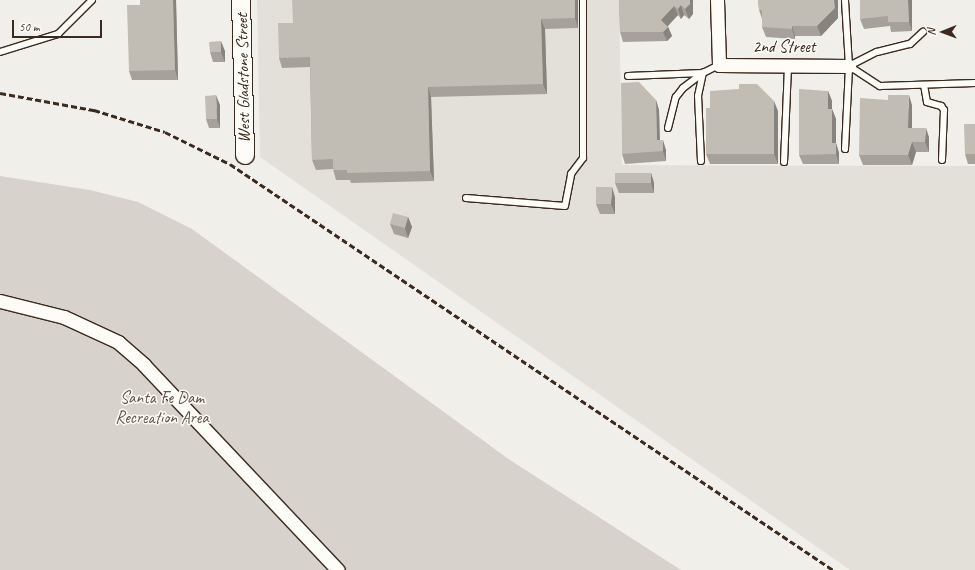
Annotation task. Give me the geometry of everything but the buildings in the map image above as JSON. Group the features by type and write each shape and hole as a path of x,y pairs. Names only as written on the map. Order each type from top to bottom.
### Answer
{"street":[{"name":"West Gladstone Street","path":"241,0 245,155"},
{"path":"718,0 718,65"},
{"name":"2nd Street","path":"718,65 849,66"},
{"path":"0,301 64,317 118,342 144,365 338,570"}],"lane":[{"path":"0,52 58,34 92,0"},
{"path":"466,198 565,206 571,174 583,158 583,0"},
{"path":"845,0 849,66 845,149"},
{"path":"849,66 877,52 910,44 923,32"},
{"path":"668,128 676,97 683,88 703,73 718,65"},
{"path":"784,162 788,65"},
{"path":"849,66 880,86 975,83"},
{"path":"628,76 703,73"},
{"path":"701,161 698,96 703,73"},
{"path":"924,85 927,102 941,106 944,110 942,160"}],"shaded area":[{"path":"257,0 619,0 622,165 975,166 975,570 850,570 260,157"}],"green space":[{"name":"Santa Fe Dam Recreation Area","path":"0,176 90,190 138,202 192,229 510,460 681,570 0,570"}],"railway":[{"path":"0,93 94,110 165,132 230,164 833,570"}]}
